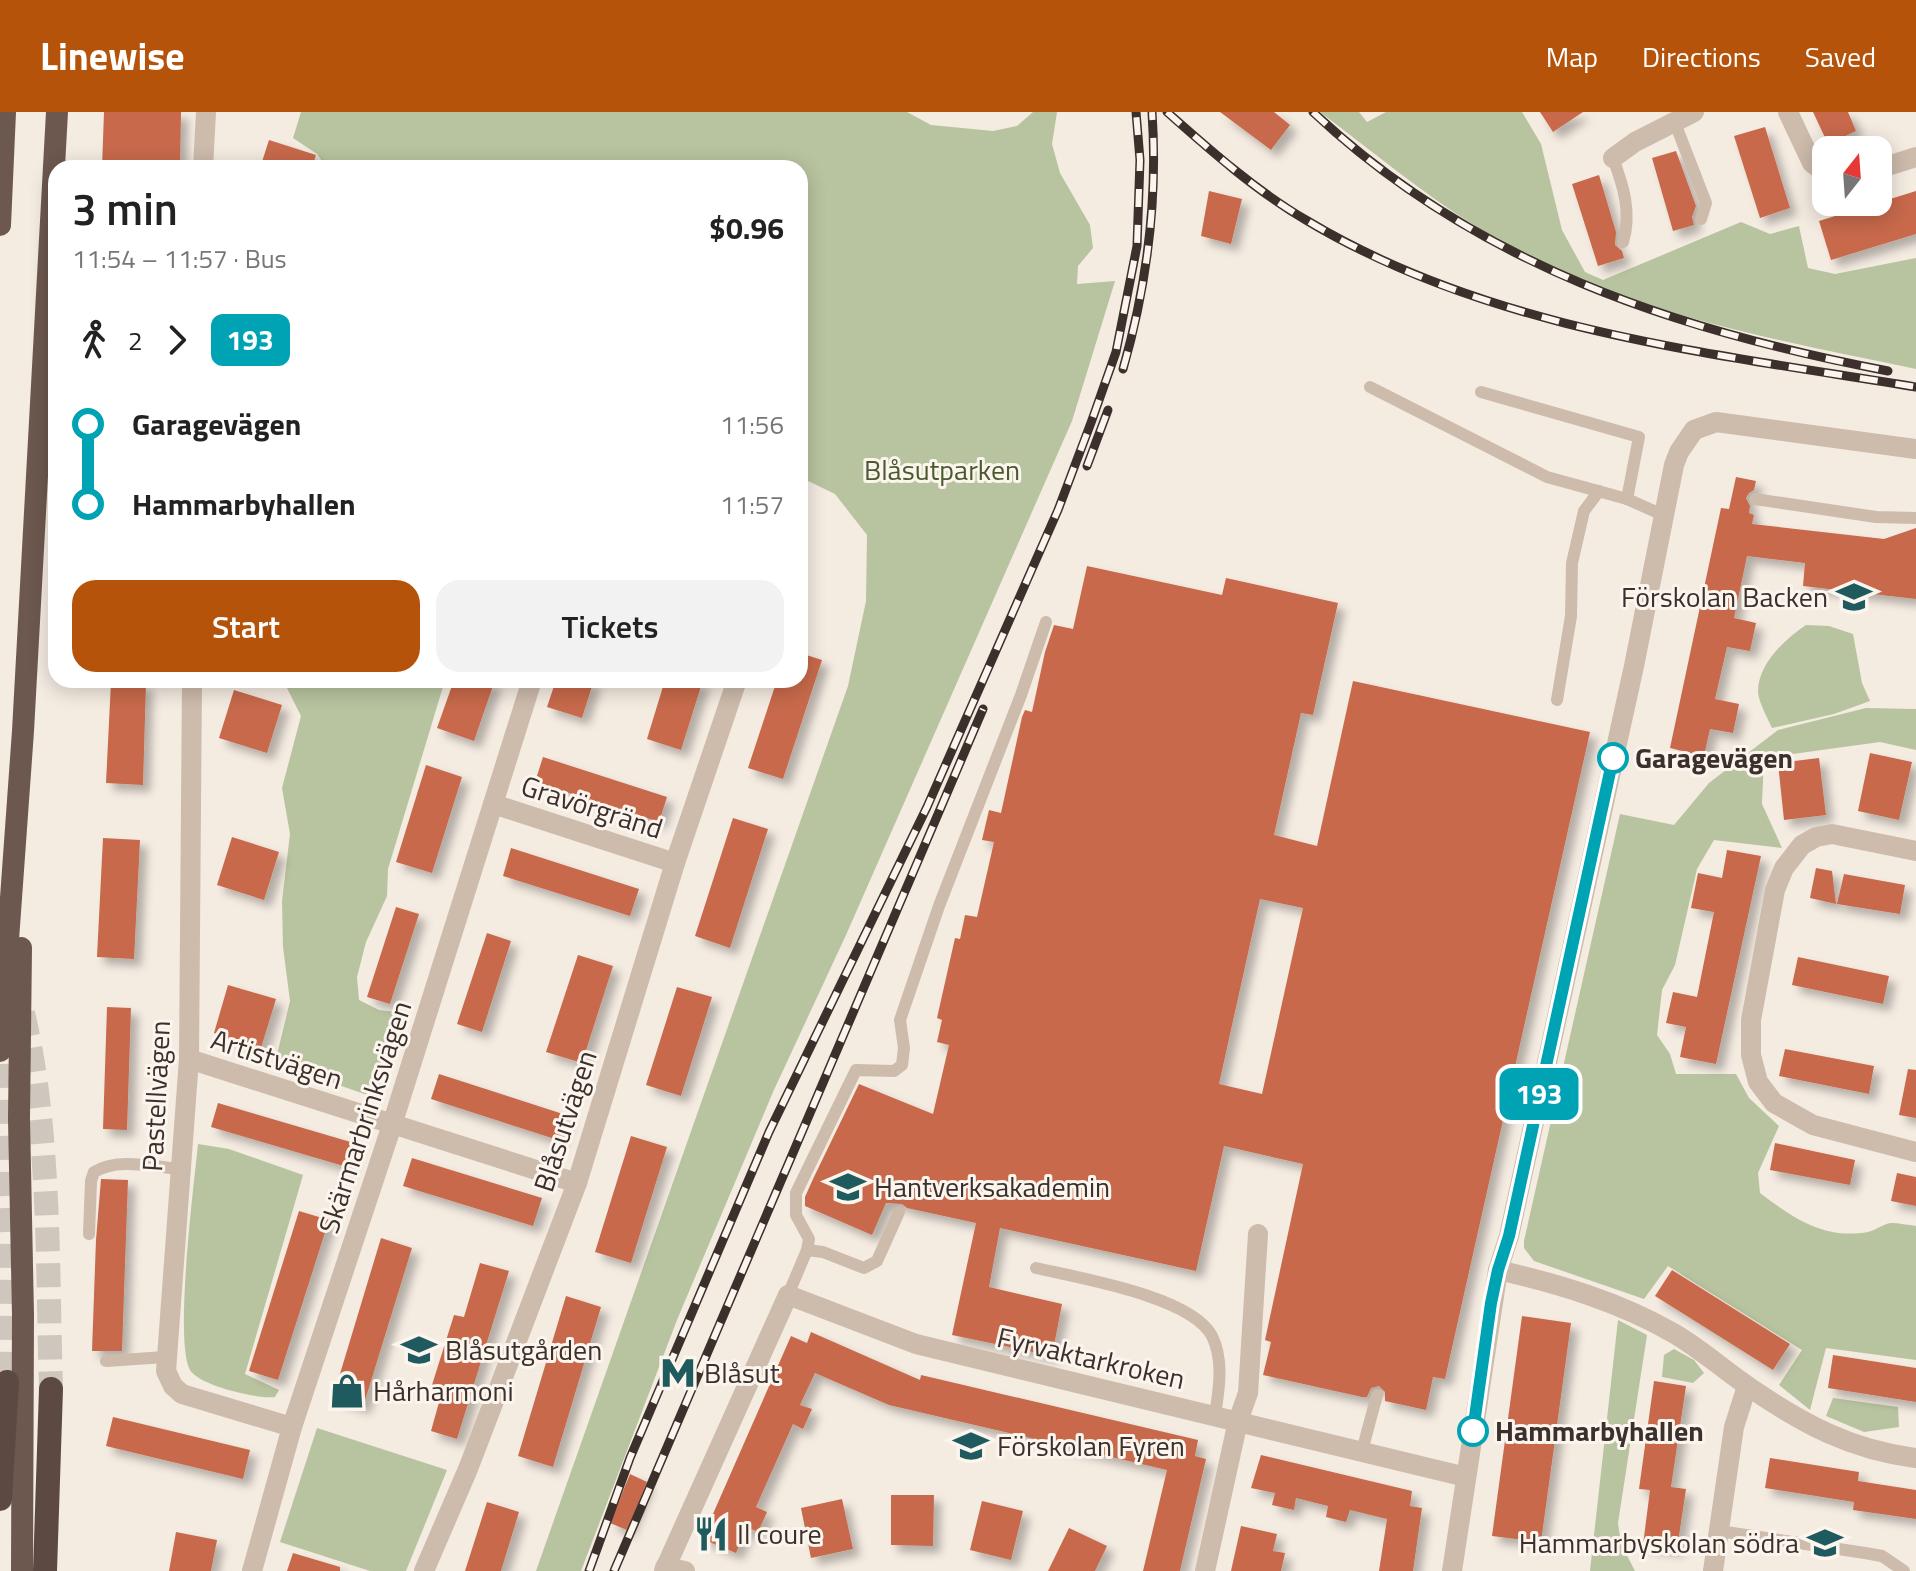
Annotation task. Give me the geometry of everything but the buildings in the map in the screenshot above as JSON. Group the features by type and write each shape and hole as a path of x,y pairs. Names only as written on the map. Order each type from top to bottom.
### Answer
{"highway":[{"path":"0,225 5,112"},
{"path":"54,160 57,112"},
{"path":"0,1051 23,731 48,276"},
{"path":"22,1571 23,1315 19,1119 23,731"},
{"path":"0,1499 7,1382"},
{"path":"45,1571 51,1389"}],"street":[{"path":"203,160 206,112"},
{"path":"1613,158 1635,142 1694,112"},
{"path":"1788,112 1812,163"},
{"path":"1892,165 1916,157"},
{"path":"1452,1571 1498,1270 1509,1236 1679,452 1694,430 1716,422 1916,449"},
{"name":"Pastellvägen","path":"192,688 189,1059 166,1371 173,1386 182,1394 292,1427"},
{"name":"Skärmarbrinksvägen","path":"252,1571 292,1427 392,1125 529,688"},
{"name":"Blåsutvägen","path":"424,1571 468,1469 577,1183 675,863 734,688"},
{"name":"Gravörgränd","path":"493,804 675,863"},
{"path":"1916,851 1832,834 1816,837 1802,845 1784,868 1775,890 1751,1032 1751,1055 1758,1082 1774,1103 1813,1125 1916,1152"},
{"name":"Artistvägen","path":"189,1059 577,1183"},
{"path":"1205,1571 1238,1421 1248,1393 1258,1234"},
{"path":"1498,1270 1611,1302 1673,1333 1712,1357 1747,1386 1815,1427 1849,1443 1916,1458"},
{"path":"671,1570 684,1531 788,1295"},
{"name":"Fyrvaktarkroken","path":"788,1295 916,1344 1466,1477"},
{"path":"1713,1571 1734,1427 1747,1386"}],"lane":[{"path":"1675,123 1706,203 1701,219"},
{"path":"1613,158 1622,185 1628,225 1623,242"},
{"path":"1370,387 1547,477 1627,499 1663,515"},
{"path":"1481,392 1639,437 1627,499"},
{"path":"1557,700 1571,616 1572,563 1584,511 1599,491"},
{"path":"1755,499 1876,517 1916,518"},
{"path":"788,1295 809,1239 796,1215 796,1193 856,1070 894,1071 902,1065 904,1048 900,1020 939,906 1046,622"},
{"path":"89,1234 94,1172 103,1166 115,1164 180,1169"},
{"path":"807,1250 823,1252 864,1268 877,1261 899,1212"},
{"path":"1036,1268 1163,1301 1185,1311 1205,1326 1217,1352 1220,1381 1215,1415"},
{"path":"106,1361 165,1357"},
{"path":"1362,1451 1377,1395"},
{"path":"1719,1531 1882,1556 1904,1571"}],"green space":[{"name":"Blåsutparken","path":"301,112 907,112 931,125 993,131 1017,126 1033,112 1057,112 1052,144 1060,173 1090,225 1093,248 1078,266 1077,284 1115,281 1072,421 846,935 773,1092 677,1320 581,1571 536,1571 848,686 866,601 867,535 835,494 808,481 808,160 321,160 293,138"},
{"path":"1320,112 1359,112 1367,122 1386,112 1522,112 1541,144 1562,230 1585,272 1603,280 1741,222 1770,234 1799,226 1808,268 1835,274 1916,258 1916,369 1690,318 1581,280 1528,256 1477,227"},
{"path":"1806,625 1829,626 1853,634 1862,683 1870,701 1834,714 1772,728 1758,692 1762,672 1781,645"},
{"path":"287,688 443,688 388,869 387,896 366,942 357,977 359,1000 379,1010 404,1013 379,1099 275,1063 290,1001 283,947 282,901 290,834 282,788 301,716"},
{"path":"1866,708 1916,709 1916,750 1880,742 1764,758 1762,804 1782,848 1714,840 1697,869 1675,965 1662,990 1657,1035 1670,1054 1676,1074 1736,1074 1749,1098 1779,1126 1758,1173 1760,1193 1772,1202 1797,1218 1837,1233 1868,1232 1891,1223 1916,1226 1916,1360 1826,1348 1810,1410 1779,1385 1802,1350 1668,1266 1644,1299 1534,1261 1524,1248 1524,1241 1620,814 1674,825 1709,783 1778,730"},
{"path":"198,1144 229,1149 303,1175 245,1374 279,1390 275,1397 230,1390 205,1381 190,1370 186,1354 184,1297"},
{"path":"1618,1320 1647,1335 1618,1523 1621,1544 1635,1571 1590,1571"},
{"path":"1674,1349 1694,1360 1704,1373 1693,1383 1662,1377 1664,1355"},
{"path":"1833,1398 1898,1407 1899,1427 1864,1432 1826,1416"},
{"path":"317,1428 447,1470 406,1571 370,1571 280,1542"}],"tunnel":[{"path":"23,1013 39,1105 43,1152 51,1389"},
{"path":"2,1028 8,1232 7,1382"}],"railway":[{"path":"589,1571 630,1458 769,1132 927,807 1058,510 1092,420 1116,352 1137,246 1140,160 1136,112"},
{"path":"1123,369 1149,242 1153,177 1152,112"},
{"path":"1167,112 1234,169 1306,220 1376,257 1449,288 1602,332 1759,362 1916,387"},
{"path":"1313,112 1375,165 1441,211 1510,250 1581,283 1731,335 1888,371"},
{"path":"1087,466 1108,410"},
{"path":"614,1571 983,709"}],"bus line":[{"name":"193","path":"1473,1431 1491,1303 1509,1236 1613,758"}],"place":[{"name":"Förskolan Backen","path":"1854,597"},
{"name":"Garagevägen","path":"1613,758"},
{"name":"Hantverksakademin","path":"848,1187"},
{"name":"Blåsutgården","path":"419,1350"},
{"name":"Blåsut","path":"678,1373"},
{"name":"Hårharmoni","path":"347,1391"},
{"name":"Hammarbyhallen","path":"1473,1431"},
{"name":"Förskolan Fyren","path":"971,1446"},
{"name":"Il coure","path":"711,1534"},
{"name":"Hammarbyskolan södra","path":"1825,1543"}]}
